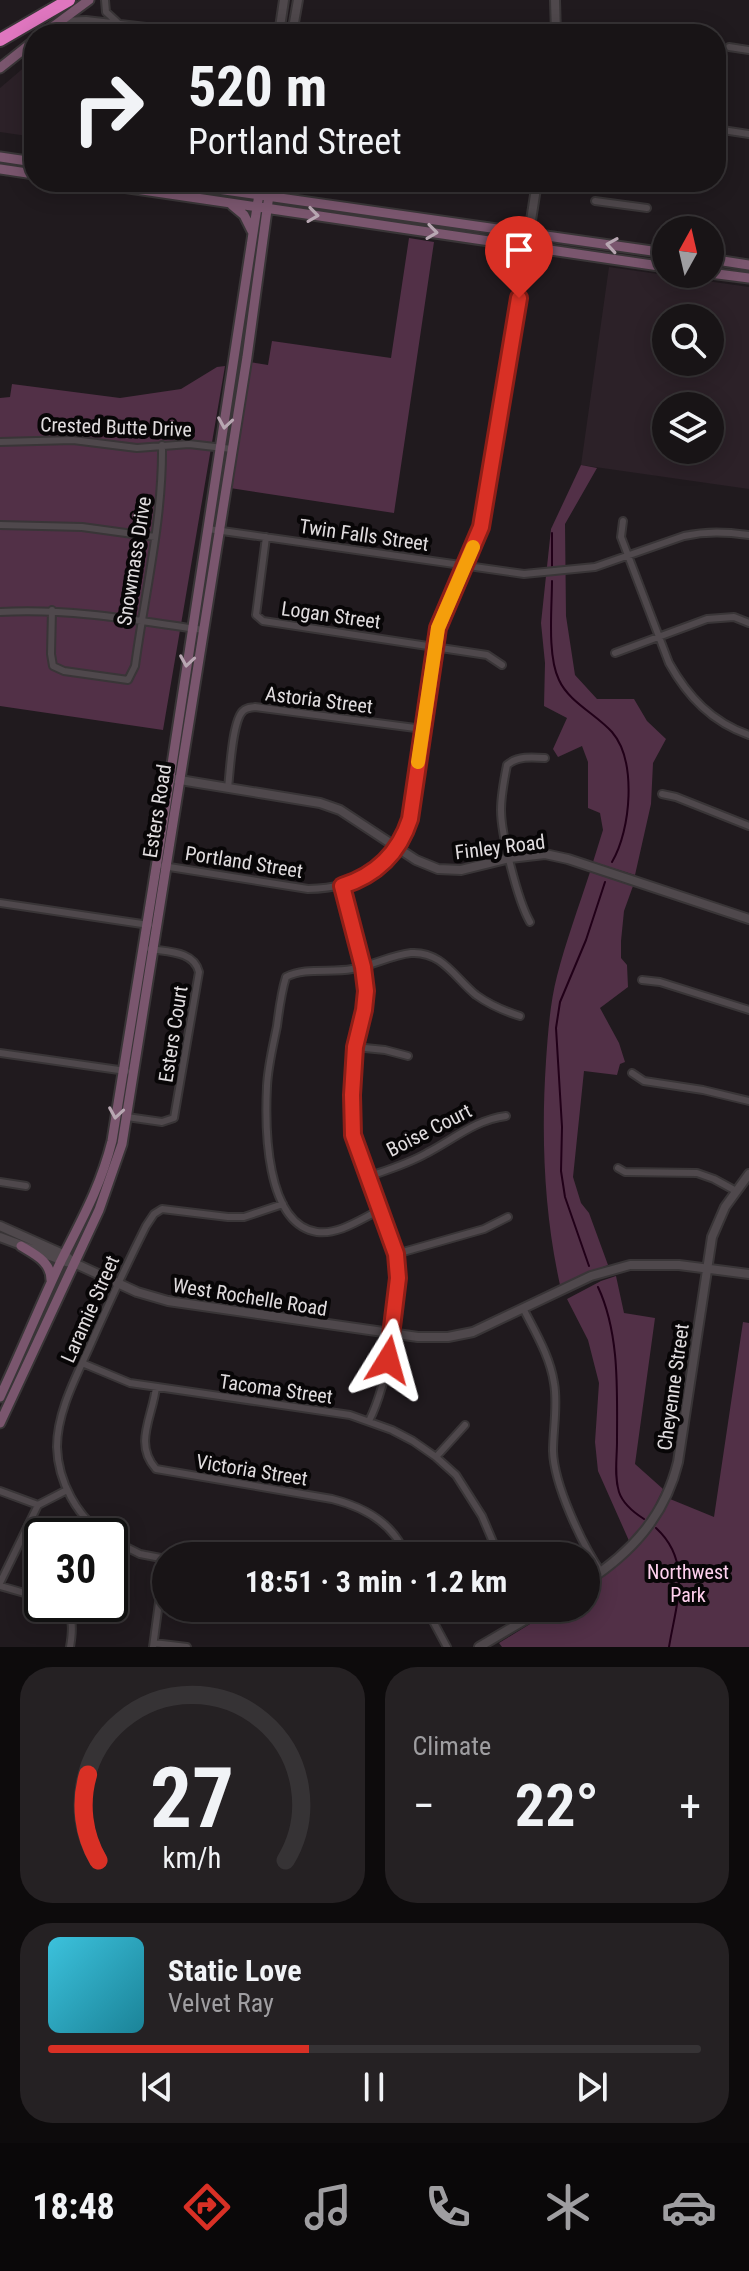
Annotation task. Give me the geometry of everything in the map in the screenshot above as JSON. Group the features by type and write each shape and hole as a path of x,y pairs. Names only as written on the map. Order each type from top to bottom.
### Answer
{"highway":[{"path":"28,24 69,0"},
{"path":"0,40 24,26"}],"main road":[{"path":"58,23 89,0"},
{"path":"0,68 24,49"},
{"path":"0,157 24,161"},
{"path":"0,169 24,173"},
{"path":"176,192 262,208 652,265"},
{"path":"246,192 652,251"},
{"name":"Esters Road","path":"175,779 192,628 260,267 264,194"},
{"path":"230,203 245,216 253,235"},
{"name":"Esters Road","path":"227,448 253,235 262,208"},
{"path":"399,214 401,228"},
{"path":"639,263 641,249"},
{"path":"724,261 749,265"},
{"path":"724,275 749,278"},
{"name":"Esters Road","path":"0,1423 50,1286 105,1169 128,1072 175,779 203,630 213,529"},
{"name":"Esters Road","path":"0,1397 74,1263 113,1175 127,1117 128,1072"},
{"path":"21,1246 50,1268 50,1286"}],"street":[{"path":"105,0 106,12 120,24"},
{"path":"280,24 284,0"},
{"path":"294,24 298,0"},
{"path":"555,0 556,24"},
{"path":"58,23 86,20 120,24"},
{"path":"729,47 749,50"},
{"path":"726,131 749,134"},
{"name":"Portland Street","path":"161,865 308,889 329,889 359,880 373,872 385,863 405,835 410,819 438,628 481,527 535,192"},
{"path":"595,201 647,208"},
{"name":"Crested Butte Drive","path":"0,442 73,440 137,448 189,444 227,448"},
{"name":"Snowmass Drive","path":"52,610 53,666 64,671 128,680 135,666 155,537 162,483 162,445"},
{"path":"623,521 621,537 678,680 709,714 749,735"},
{"path":"0,525 82,527 155,537"},
{"name":"Twin Falls Street","path":"213,529 524,574 595,567 699,533 749,535"},
{"name":"Logan Street","path":"266,537 256,615 263,621 435,646"},
{"path":"0,612 52,610 203,630"},
{"path":"615,653 707,619 734,617 749,623"},
{"path":"435,646 487,655 502,665"},
{"name":"Astoria Street","path":"228,788 237,722 248,708 423,729"},
{"path":"530,922 522,909 501,813 507,765 531,757 545,758"},
{"name":"Finley Road","path":"175,779 330,807 350,816 429,866 454,871 510,858 545,854 749,919"},
{"path":"662,794 749,826"},
{"path":"342,886 363,967 366,991 355,1047 353,1135 396,1254 398,1278 385,1379 369,1421"},
{"path":"0,903 152,925"},
{"name":"Esters Court","path":"127,1117 162,1122 174,1118 199,972 198,966 188,956 148,949"},
{"path":"380,1210 338,1230 325,1232 302,1227 291,1218 283,1204 275,1182 269,1148 267,1084 286,977 300,972 334,972 363,967 413,953 434,957 495,1008 520,1016"},
{"path":"642,980 660,982 749,1010"},
{"path":"355,1047 408,1056"},
{"path":"0,1053 128,1072"},
{"path":"632,1073 644,1081 749,1101"},
{"name":"Boise Court","path":"367,1177 425,1154 489,1118 506,1116"},
{"path":"618,1168 625,1172 697,1173 736,1191"},
{"name":"Cheyenne Street","path":"601,1572 640,1538 660,1510 674,1478 712,1237 717,1221 748,1176"},
{"path":"0,1182 26,1186"},
{"name":"Laramie Street","path":"85,1518 67,1490 57,1448 60,1420 82,1363 146,1226 162,1209 244,1217 283,1204"},
{"path":"396,1254 484,1229 508,1217"},
{"name":"West Rochelle Road","path":"0,1226 118,1284 168,1301 418,1337 448,1337 473,1332 591,1276 630,1265 661,1264 749,1274"},
{"name":"West Rochelle Road","path":"0,1237 63,1258"},
{"path":"523,1308 543,1348 555,1386 553,1454 558,1475 587,1551 601,1572"},
{"name":"Tacoma Street","path":"82,1363 130,1383 350,1415 369,1421 413,1441 456,1475 494,1542"},
{"name":"Victoria Street","path":"156,1387 144,1448 156,1469 355,1505 373,1514 398,1542"},
{"path":"436,1457 465,1425"},
{"path":"24,1592 0,1584 38,1505 67,1490"},
{"path":"0,1491 38,1505"},
{"path":"128,1548 152,1556"},
{"path":"70,1647 72,1622"},
{"path":"157,1622 154,1645 187,1647"},
{"path":"434,1622 447,1647"},
{"path":"479,1647 524,1622"}],"shaded area":[{"path":"24,68 24,136 0,132 0,88"},
{"path":"609,267 652,273 652,288 724,288 724,283 749,287 749,489 581,465"}],"green space":[{"path":"409,238 434,242 394,513 230,488 249,362 268,365 272,341 391,358"},
{"path":"225,366 163,730 0,706 0,398 10,397 12,384 120,398 181,389 217,367"},
{"path":"581,465 597,468 565,524 566,616 575,675 597,699 634,699 647,721 666,739 653,763 651,804 635,875 593,862 603,830 600,813 588,808 588,762 582,746 558,757 553,749 567,718 544,706 545,663 541,623 551,529"},
{"path":"590,872 633,886 624,911 621,941 621,958 627,965 628,987 600,1008 619,1043 625,1062 620,1064 617,1075 584,1071 573,1177 608,1265 560,1285 550,1230 545,1174 547,1050 557,976"},
{"path":"616,1276 624,1313 655,1318 635,1464 663,1489 651,1514 630,1543 598,1471 595,1442 599,1383 588,1340 567,1299"},
{"name":"Northwest Park","path":"743,1322 749,1323 749,1647 502,1647 499,1643 533,1622 600,1622 600,1578 645,1539 670,1499 714,1517"}],"waterway":[{"path":"552,533 552,566"},
{"path":"552,581 552,645 559,680 569,695 612,732 625,760 627,814 624,832 612,862"},
{"path":"589,1266 565,1197 561,1171 562,1127 556,1028 560,1002 586,940 605,882"},
{"path":"598,1287 610,1324 616,1363 617,1486 626,1504 644,1519"},
{"path":"656,1528 675,1555 678,1569 678,1599 669,1647"}],"slow traffic":[{"path":"418,762 438,628 473,547"}],"route":[{"path":"388,1360 398,1278 396,1254 353,1135 355,1047 366,991 363,967 342,886 359,880 385,863 405,835 410,819 438,628 481,527 519,298"}]}
